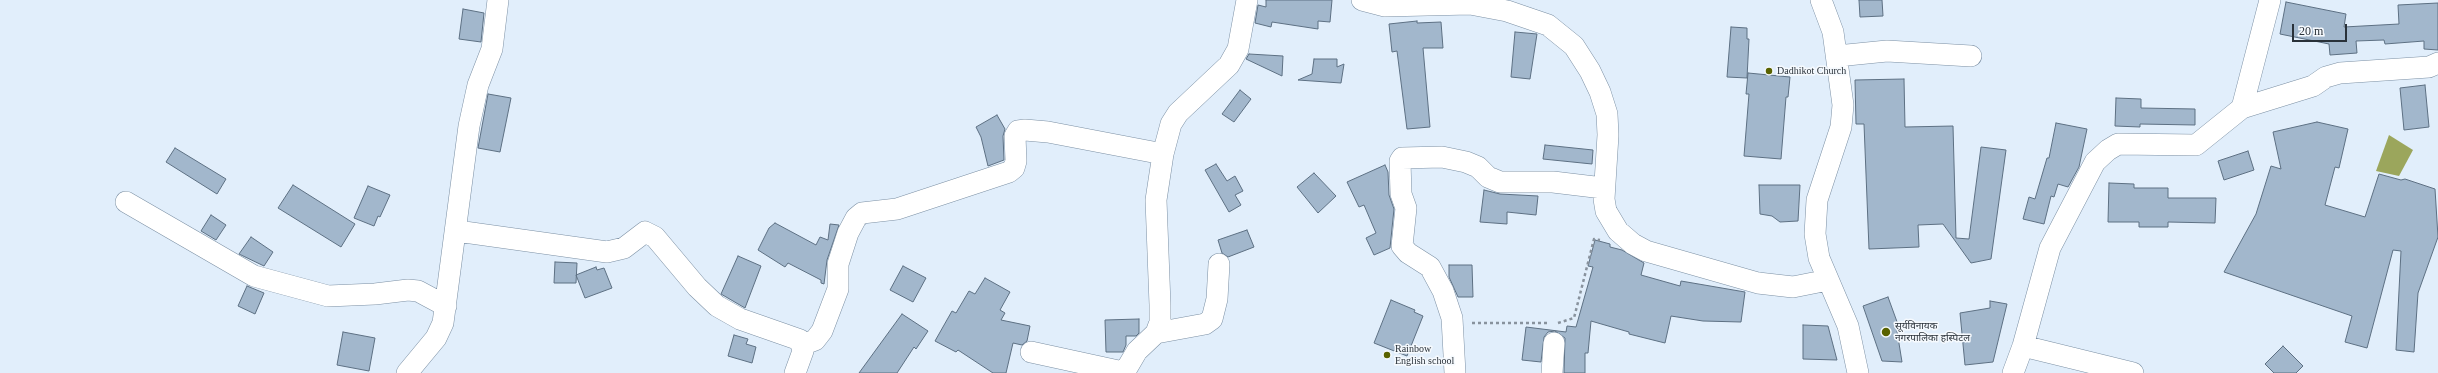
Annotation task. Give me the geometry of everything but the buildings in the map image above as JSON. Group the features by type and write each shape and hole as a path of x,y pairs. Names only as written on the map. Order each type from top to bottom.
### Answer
{"street":[{"path":"407,373 436,338 443,323 457,230 469,126 478,85 492,49 498,0"},
{"path":"1031,352 1124,373 1137,351 1156,333 1160,322 1160,305 1156,200 1163,154 1171,124 1178,113 1229,65 1238,50 1247,0"},
{"path":"1362,0 1385,6 1470,4 1507,11 1548,25 1574,46 1590,71 1600,92 1607,114 1608,135 1603,188 1606,211 1618,231 1629,241 1646,251 1758,283 1792,287 1828,280"},
{"path":"1821,0 1830,21 1838,56 1843,106 1842,127 1817,200 1815,234 1819,258 1848,326 1858,373"},
{"path":"2242,108 2270,0"},
{"path":"1838,56 1887,51 1971,56"},
{"path":"2013,373 2023,346 2050,248 2095,162 2108,150 2118,144 2196,145 2242,108 2313,86 2326,77 2340,73 2429,67 2438,63"},
{"path":"802,345 815,340 822,331 838,289 838,264 848,233 856,218 862,214 897,209 1009,172 1014,168 1016,161 1015,136 1018,131 1048,132 1163,154"},
{"path":"1455,373 1452,323 1448,305 1436,276 1430,267 1408,253 1402,246 1406,208 1401,194 1400,161 1402,158 1442,157 1466,162 1500,182 1554,182 1603,188"},
{"path":"126,202 254,276 328,296 354,296 408,290 418,291 446,306"},
{"path":"457,230 607,252 624,248 645,232 655,237 697,287 717,306 740,319 800,340 803,351 795,373"},
{"path":"1156,333 1205,324 1212,319 1216,306 1219,264"},
{"path":"1552,373 1554,343"},
{"path":"2023,346 2133,373"}],"path":[{"path":"1452,323 1554,323 1574,318 1594,239 1620,245 1629,241"}],"shaded area":[{"path":"2389,135 2413,150 2399,176 2376,171"}],"place":[{"name":"Dadhikot Church","path":"1769,71"},
{"name":"सूर्यविनायक नगरपालिका हस्पिटल","path":"1886,332"},
{"name":"Rainbow English school","path":"1387,355"}]}
